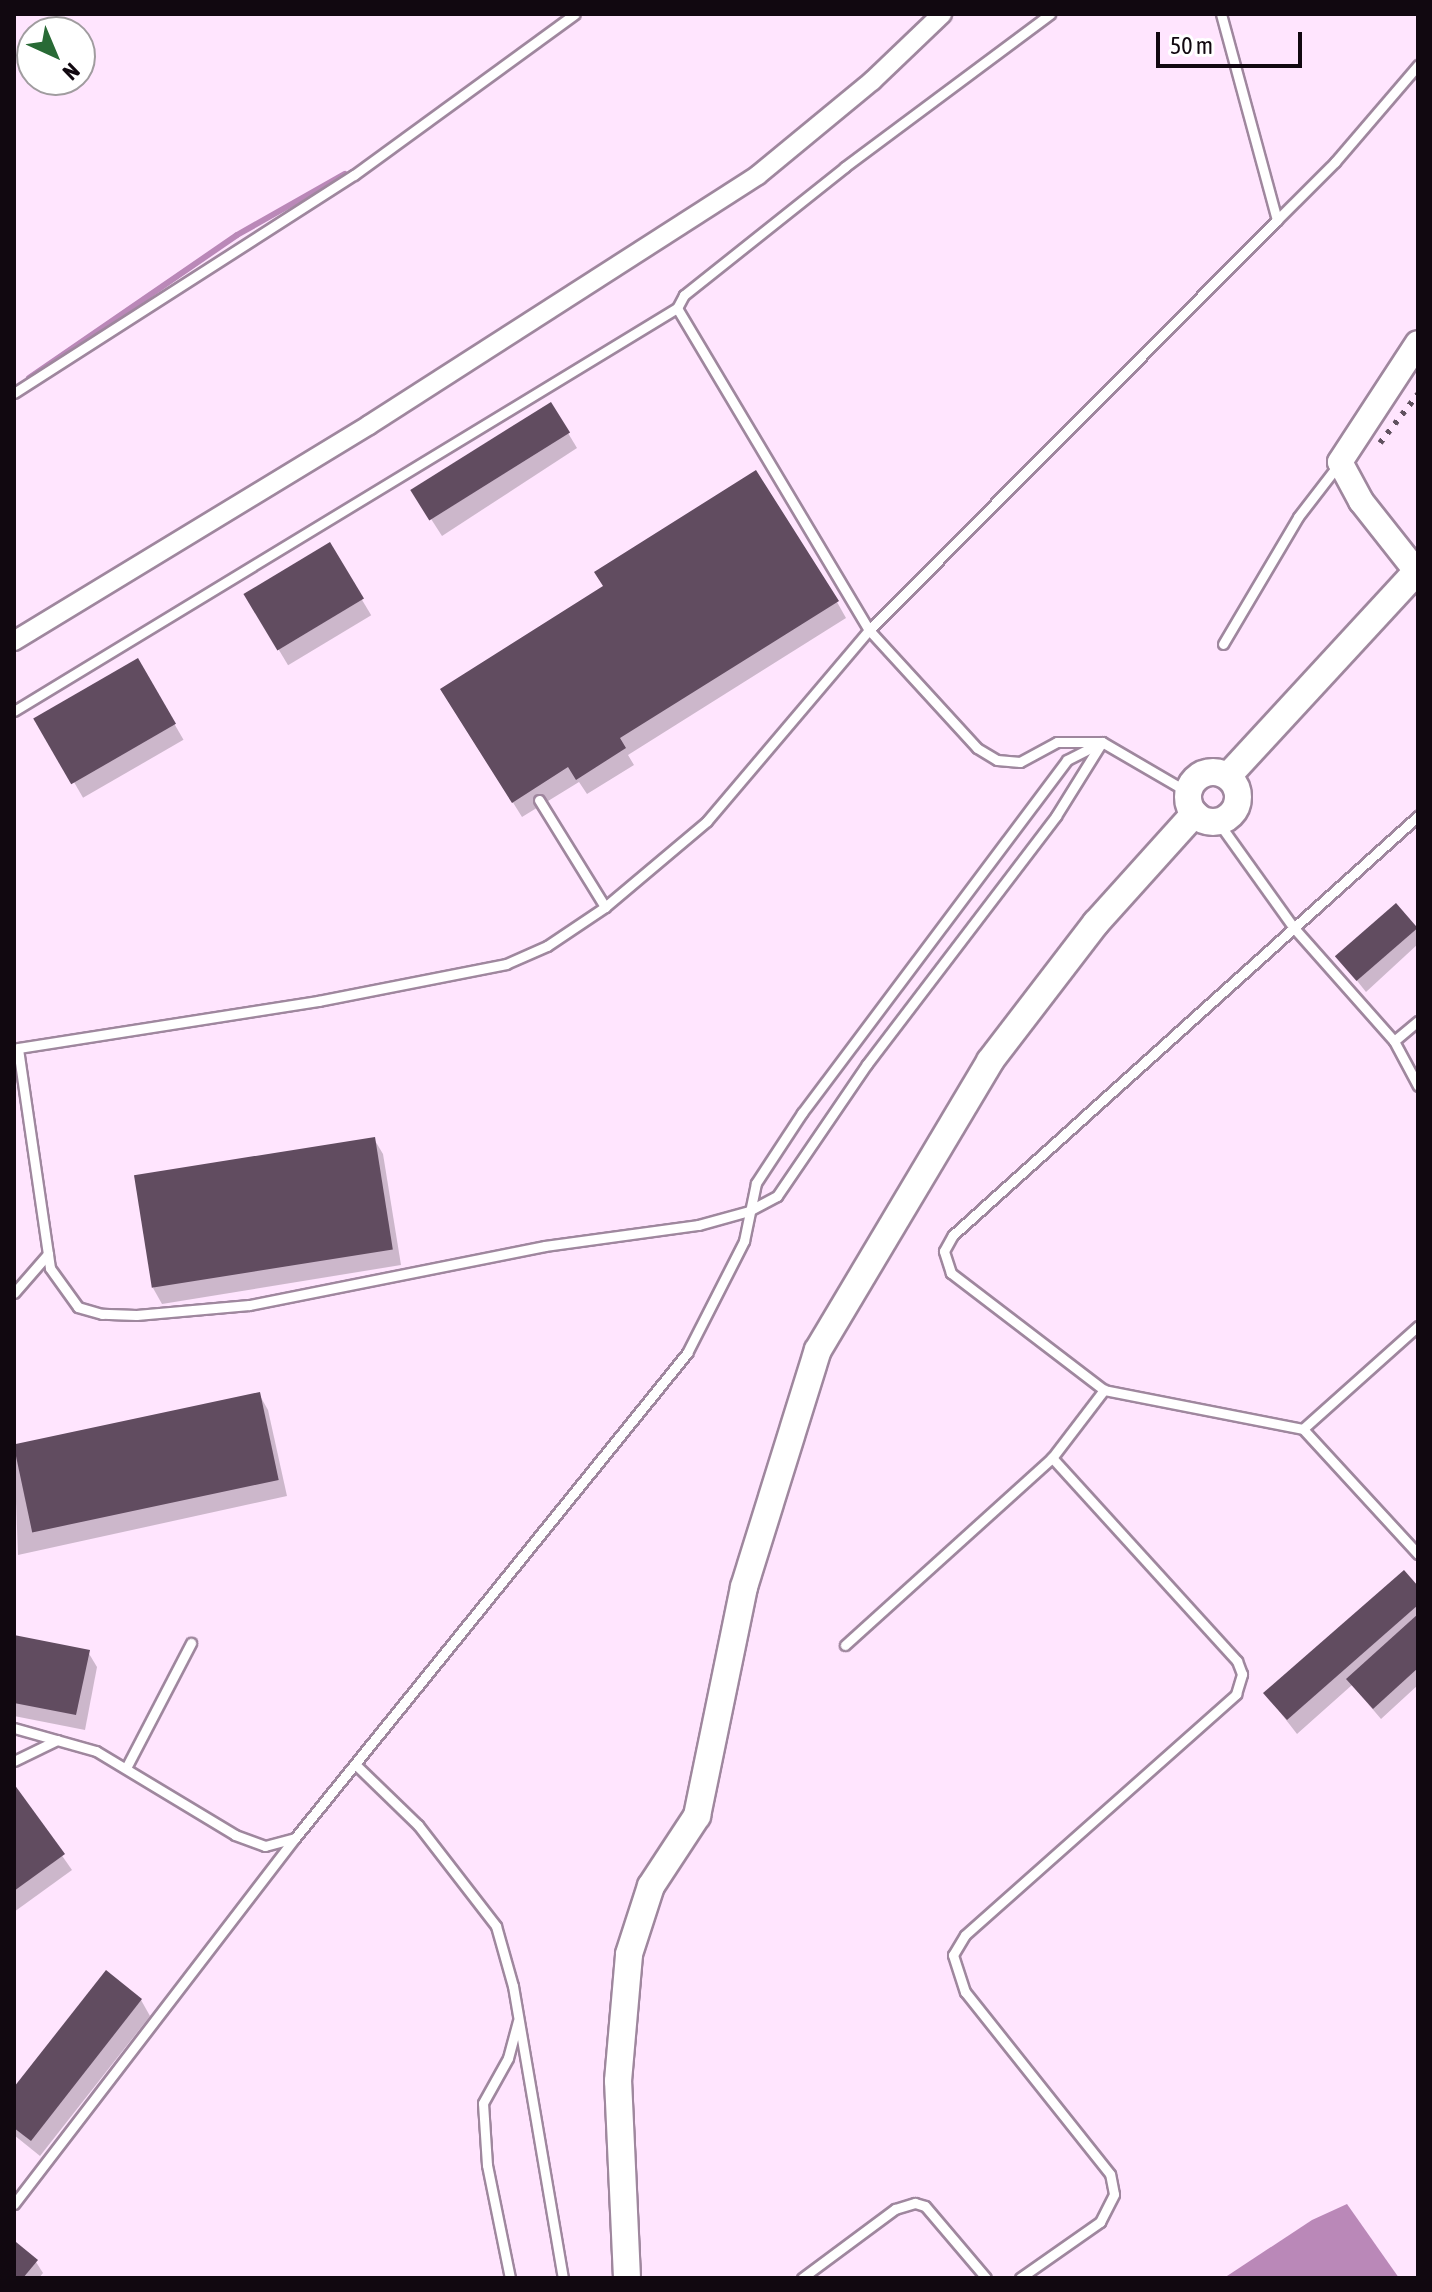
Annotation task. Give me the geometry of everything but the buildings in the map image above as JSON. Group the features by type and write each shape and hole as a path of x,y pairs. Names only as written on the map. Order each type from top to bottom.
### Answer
{"main road":[{"path":"1228,776 1418,571"},
{"path":"627,2278 618,2081 629,1954 651,1886 697,1816 744,1587 818,1350 990,1061 1096,923 1200,809 1204,773 1228,776"},
{"path":"1200,809 1232,814 1239,799 1228,776"}],"street":[{"path":"14,641 369,425 758,175 872,81 942,14"},
{"path":"1418,343 1339,472 1418,571"}],"lane":[{"path":"14,393 354,175 575,14"},
{"path":"14,711 677,308 684,295 845,167 1050,14"},
{"path":"1221,14 1277,220"},
{"path":"1102,742 1056,816 867,1064 777,1196 749,1211 698,1225 545,1246 249,1305 136,1315 102,1314 78,1307 50,1268 16,1048 318,1001 506,964 547,946 605,907 707,821 869,630 1335,162 1418,65"},
{"path":"677,308 869,630 967,738 997,760 1020,762 1057,742 1102,742 1200,809 1294,928 1394,1041 1418,1086"},
{"path":"1223,644 1298,517 1339,472"},
{"path":"14,2204 295,1838 687,1353 732,1268 756,1183 802,1113 1067,760 1102,742"},
{"path":"539,800 605,907"},
{"path":"1418,816 953,1235 944,1251 951,1273 1104,1390 1303,1429 1418,1554"},
{"path":"1394,1041 1418,1021"},
{"path":"14,1293 48,1254"},
{"path":"1303,1429 1418,1326"},
{"path":"845,1645 1052,1458 1104,1390"},
{"path":"1020,2278 1100,2222 1114,2194 1110,2174 965,1992 953,1955 965,1935 1236,1694 1242,1674 1237,1661 1052,1458"},
{"path":"126,1768 191,1643"},
{"path":"14,1728 96,1751 235,1835 265,1846 295,1838"},
{"path":"14,1761 57,1740"},
{"path":"356,1765 418,1825 496,1926 519,2018 563,2278"},
{"path":"510,2278 487,2165 483,2103 508,2058 519,2018"},
{"path":"802,2278 895,2209 915,2203 925,2206 986,2278"}],"shaded area":[{"path":"1347,2204 1399,2278 1224,2278 1312,2220"}],"waterway":[{"path":"29,378 237,235 345,174"}],"railway":[{"path":"1380,443 1418,394"}]}
